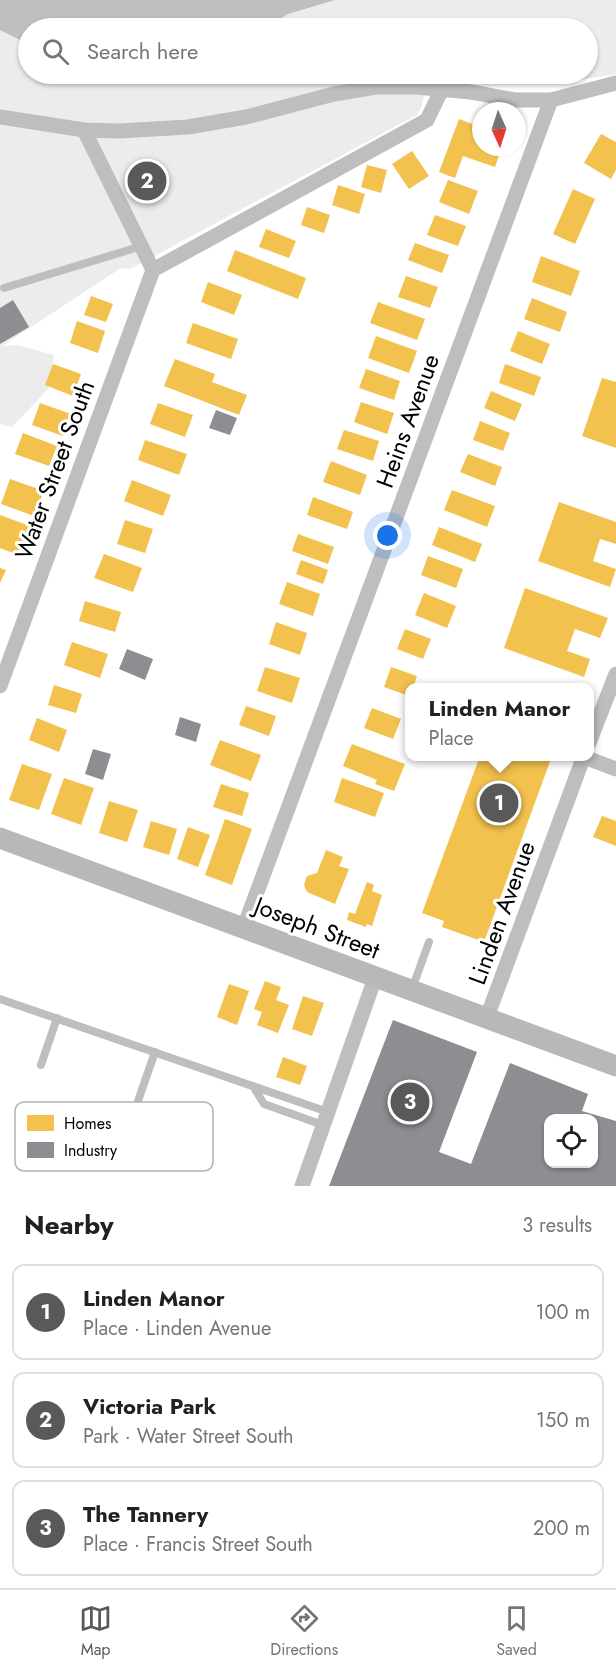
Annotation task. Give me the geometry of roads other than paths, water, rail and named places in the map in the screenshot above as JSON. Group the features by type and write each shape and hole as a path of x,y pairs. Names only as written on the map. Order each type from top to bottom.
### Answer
{"street":[{"path":"0,117 84,130 188,128 246,117 334,94 376,87 442,90 515,100 551,100 616,83"},
{"path":"84,130 153,270 427,120 442,90"},
{"name":"Heins Avenue","path":"244,927 551,100"},
{"name":"Water Street South","path":"0,686 153,270"},
{"path":"594,730 616,674"},
{"path":"594,760 616,768"},
{"name":"Linden Avenue","path":"487,1017 583,761"},
{"name":"Joseph Street","path":"0,838 616,1066"},
{"path":"302,1186 375,978"}],"lane":[{"path":"4,288 142,246"},
{"path":"412,991 429,942"},
{"path":"0,999 253,1086 325,1118"},
{"path":"41,1065 57,1018"},
{"path":"138,1101 155,1052"},
{"path":"253,1086 264,1104 325,1118"}],"place":[{"name":"Victoria Park","path":"147,181"},
{"name":"Linden Manor","path":"499,803"},
{"name":"The Tannery","path":"410,1102"}]}
